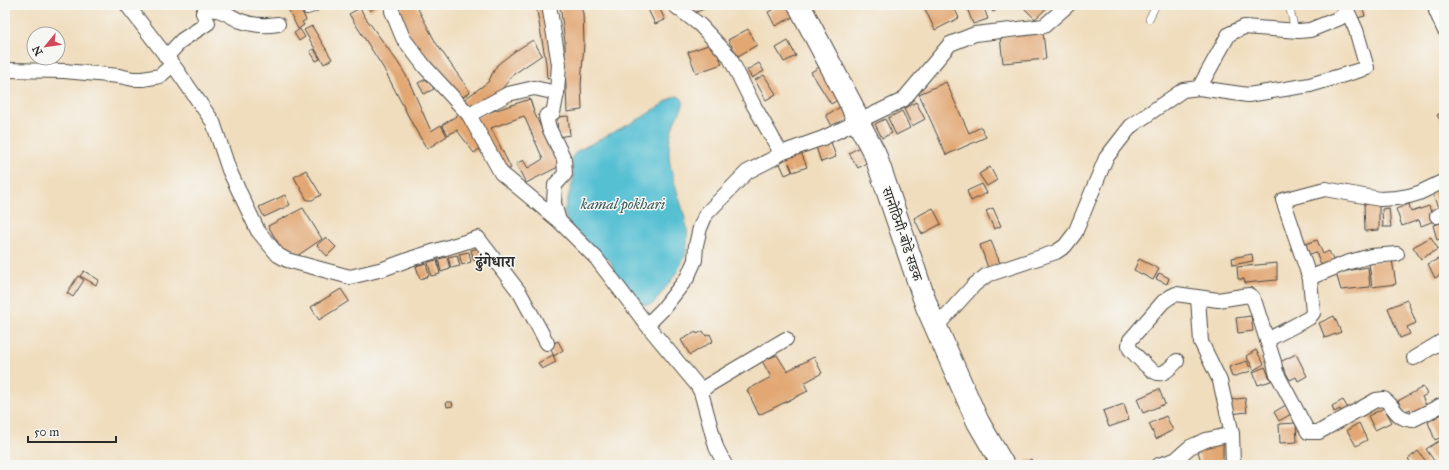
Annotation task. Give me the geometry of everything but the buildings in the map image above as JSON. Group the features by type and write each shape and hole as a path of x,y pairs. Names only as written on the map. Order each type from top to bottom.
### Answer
{"main road":[{"name":"सानोठिमी-बोडे सडक","path":"798,5 852,106 858,122 875,154 927,307 978,422 1003,465"}],"street":[{"path":"126,5 213,122 229,170 258,231 278,255 288,260 350,277 383,269 478,238 520,293 547,343"},
{"path":"306,5 307,7 313,5"},
{"path":"549,5 559,64 557,93 553,113 546,116 549,128 564,159 565,174 555,185 554,203 559,221"},
{"path":"674,5 700,25 729,56 753,104 781,153"},
{"path":"647,325 662,310 687,278 695,260 696,245 700,228 706,214 747,172 781,153 824,138 904,100 950,44 975,34 1044,26 1068,5"},
{"path":"1444,7 1436,11 1444,29"},
{"path":"390,8 404,38 425,67 469,115 501,173 559,221 596,258 701,392 716,446 726,465"},
{"path":"1199,88 1229,34 1244,27 1295,31 1310,30 1340,18 1347,8"},
{"path":"936,328 974,285 987,275 1056,252 1065,246 1075,233 1106,158 1131,126 1183,90 1199,88 1248,95 1310,85 1367,68 1356,30 1347,8"},
{"path":"5,70 64,71 143,79 160,76 182,40 208,23 203,13 206,10 221,10 240,20 250,23 262,25 278,24"},
{"path":"469,115 508,94 534,88 557,93"},
{"path":"1268,340 1309,318 1313,313 1310,279 1283,200 1325,189 1380,199 1397,198 1419,193 1444,181"},
{"path":"1310,279 1346,263 1371,256 1397,254"},
{"path":"1177,361 1167,370 1161,373 1155,373 1130,350 1130,340 1170,297 1176,294 1218,300 1244,295 1252,297 1268,340 1276,372 1308,432 1319,432 1376,400 1384,399 1400,417 1412,420 1444,404"},
{"path":"1198,298 1201,342 1220,381 1232,434 1233,465"},
{"path":"701,392 707,386 786,339"},
{"path":"1414,358 1444,340"},
{"path":"1158,465 1175,460 1190,447 1232,434"}],"lane":[{"path":"1149,19 1156,5"},
{"path":"1289,5 1295,31"}],"water":[{"name":"kamal pokhari","path":"678,96 682,99 683,104 672,128 669,150 673,178 685,220 687,247 681,265 671,281 653,304 646,305 639,302 612,273 613,267 610,260 604,257 598,258 566,220 564,212 574,177 571,159 577,151 643,117 673,97"}],"district":[{"name":"ढुंगेधारा","path":"495,262"}]}
